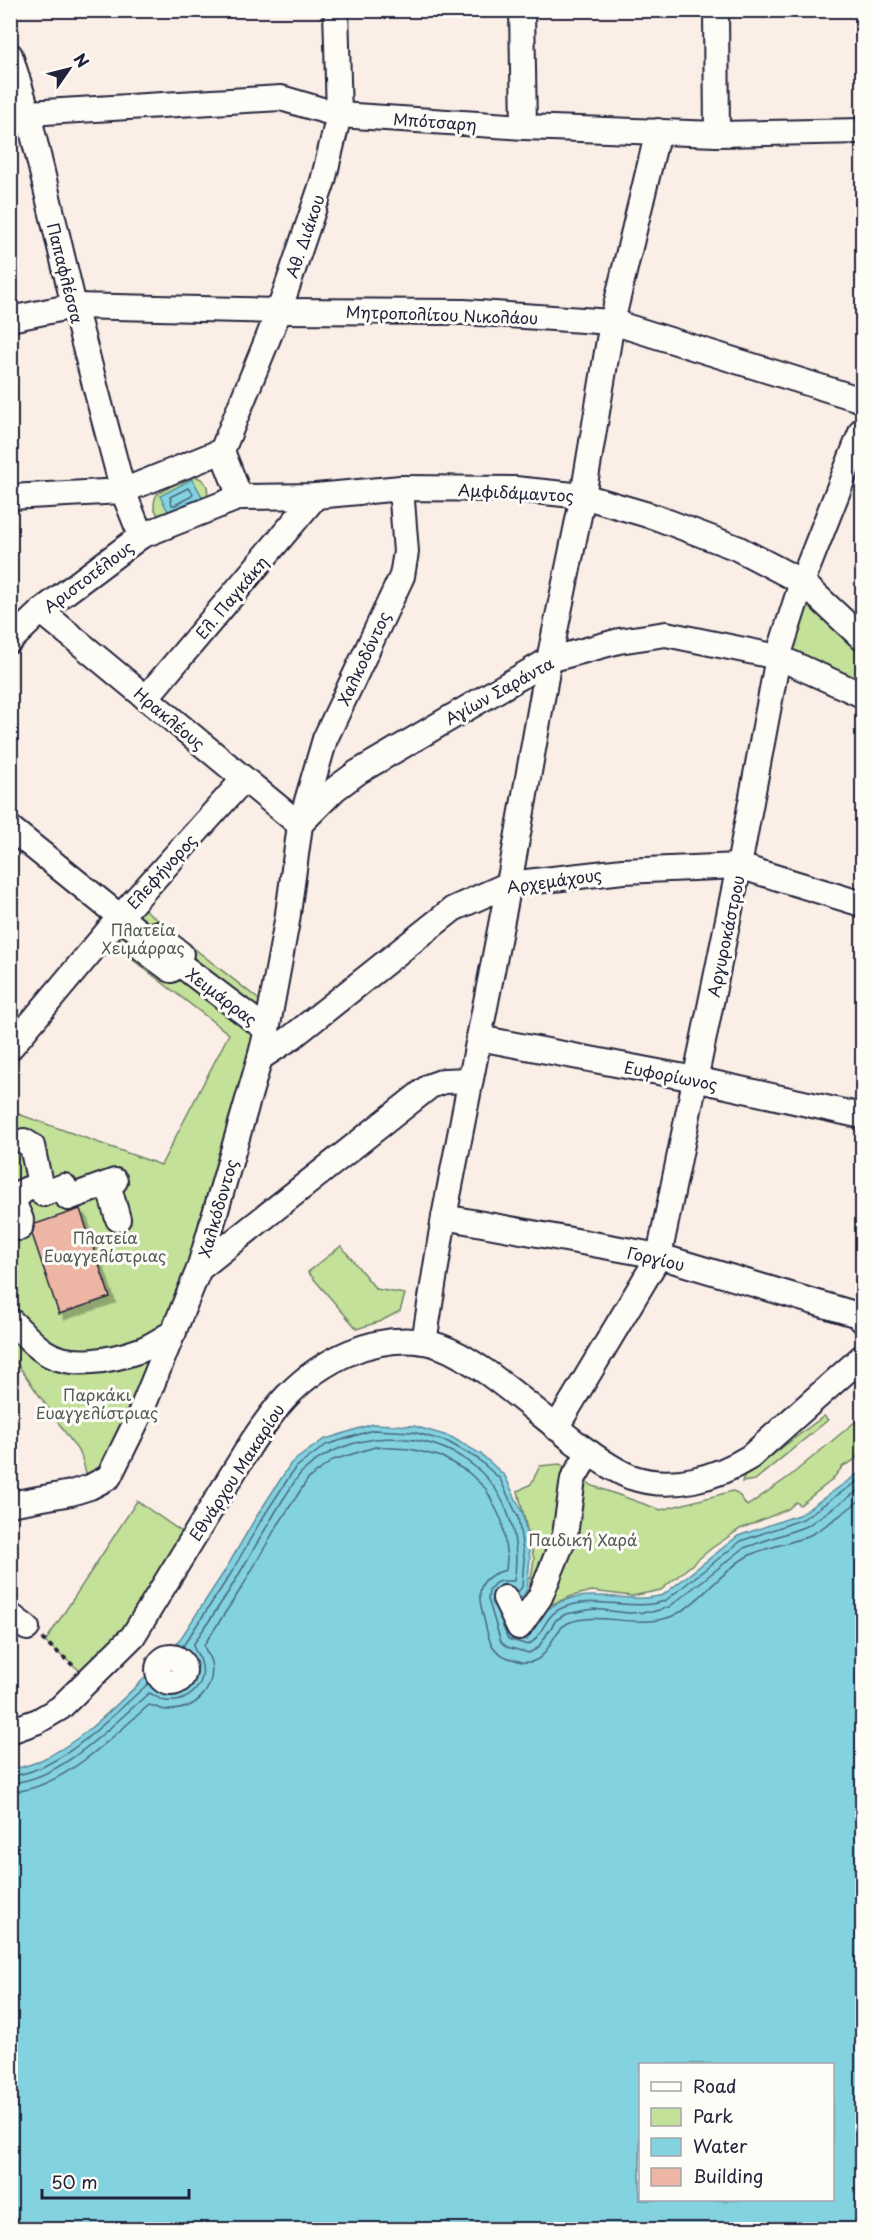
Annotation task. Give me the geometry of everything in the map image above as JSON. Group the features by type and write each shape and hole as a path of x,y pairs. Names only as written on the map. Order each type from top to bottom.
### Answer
{"street":[{"name":"Αθ. Διάκου","path":"222,451 279,311 323,181 339,115 336,10"},
{"path":"522,10 524,127"},
{"path":"717,10 717,134"},
{"name":"Παπαφλέσσα","path":"10,55 19,116 74,306 123,491 141,536"},
{"name":"Μπότσαρη","path":"19,116 281,98 339,115 524,127 717,134 862,131"},
{"path":"424,1342 444,1216 509,884 549,660 583,496 612,322 658,131"},
{"name":"Μητροπολίτου Νικολάου","path":"10,319 74,306 279,311 464,312 612,322 862,400"},
{"name":"Αργυροκάστρου","path":"556,1428 659,1256 739,866 778,657 802,582 862,430"},
{"path":"10,497 123,491 222,451 240,497"},
{"name":"Αμφιδάμαντος","path":"240,497 316,496 401,488 515,489 583,496 656,517 737,548 802,582 862,638"},
{"name":"Χαλκοδόντος","path":"300,825 325,739 402,576 406,552 401,488"},
{"name":"Ελ. Παγκάκη","path":"146,698 316,496"},
{"name":"Αριστοτέλους","path":"10,642 41,611 141,536 240,497"},
{"name":"Ηρακλέους","path":"41,611 300,825"},
{"name":"Αγίων Σαράντα","path":"300,825 335,789 358,772 549,660 619,641 666,634 778,657 862,695"},
{"name":"Ελεφήνορος","path":"11,1047 119,918 244,779"},
{"name":"Χαλκόδοντος","path":"10,1504 71,1493 90,1487 109,1477 140,1414 199,1269 260,1058 286,921 300,825"},
{"path":"10,828 119,918"},
{"name":"Αρχεμάχους","path":"260,1058 292,1037 453,909 509,884 623,871 739,866 862,904"},
{"name":"Χειμάρρας","path":"119,918 150,941 155,934 181,954 177,962 267,1030"},
{"name":"Ευφορίωνος","path":"479,1038 695,1079 862,1116"},
{"path":"199,1269 430,1086 444,1081 470,1080"},
{"path":"15,1138 32,1146 44,1194 64,1186 68,1198 112,1182 118,1219"},
{"path":"20,1228 21,1220 13,1201 23,1191 40,1184"},
{"name":"Γοργίου","path":"444,1216 659,1256 861,1316"},
{"path":"10,1320 45,1352 69,1361 94,1360 141,1350 174,1332"},
{"name":"Εθνάρχου Μακαρίου","path":"10,1731 38,1721 60,1708 133,1636 252,1442 287,1396 316,1371 349,1352 400,1340 424,1342 441,1347 471,1362 605,1464 633,1477 664,1482 678,1482 714,1475 733,1467 766,1444 862,1357"},
{"path":"505,1598 519,1627 540,1597 565,1535 573,1479 589,1452"},
{"path":"133,1636 161,1660"}],"path":[{"path":"19,1622 90,1679"}],"green space":[{"path":"189,476 199,478 205,483 208,490 206,500 160,517 154,506 157,494"},
{"path":"802,582 862,638 862,695 778,657"},
{"name":"Πλατεία Ευαγγελίστριας","path":"134,901 271,1009 174,1332 90,1487 81,1455 11,1355 11,1342 20,1330 10,1320 10,1111 161,1165 229,1034 103,937"},
{"path":"341,1246 376,1289 405,1294 400,1311 381,1321 357,1329 308,1272"},
{"path":"824,1416 828,1420 755,1480 742,1482 744,1476"},
{"name":"Παιδική Χαρά","path":"862,1416 862,1452 853,1461 843,1466 831,1481 800,1505 796,1502 788,1509 740,1529 712,1548 661,1590 632,1596 592,1591 572,1596 543,1608 528,1596 534,1559 518,1491 531,1484 540,1466 560,1464 593,1486 661,1510 733,1491 747,1506 790,1476"},
{"path":"137,1501 192,1539 90,1679 45,1642"}],"water":[{"path":"192,479 203,498 170,515 160,496"},
{"path":"373,1424 414,1426 451,1437 481,1454 505,1476 523,1514 530,1558 527,1590 515,1606 511,1634 527,1640 542,1615 561,1601 590,1596 649,1598 663,1595 738,1536 801,1514 862,1471 862,2229 11,2229 10,1770 38,1762 71,1743 99,1721 150,1673 167,1688 177,1686 187,1679 187,1668 173,1650 291,1463 323,1440"}],"building":[{"path":"80,1209 110,1297 59,1314 32,1234 35,1224"}],"park label":[{"name":"Πλατεία Χειμάρρας","path":"143,938"},
{"name":"Παρκάκι Ευαγγελίστριας","path":"97,1403"}]}
